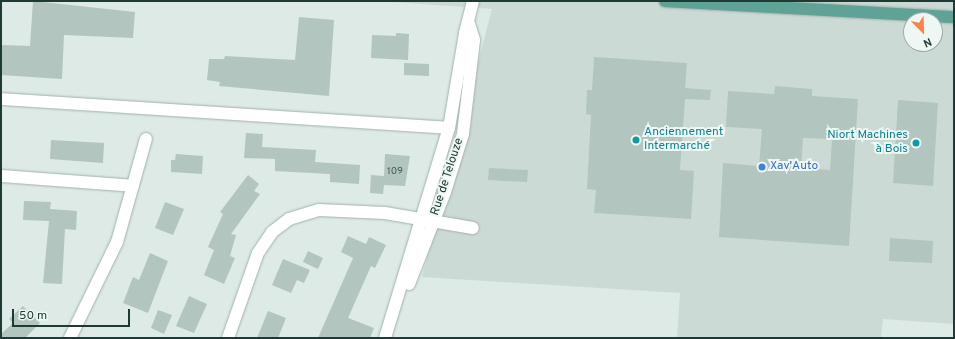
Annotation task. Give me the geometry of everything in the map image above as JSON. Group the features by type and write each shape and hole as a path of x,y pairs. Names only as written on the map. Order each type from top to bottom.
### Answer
{"main road":[{"path":"665,1 954,17"}],"street":[{"name":"Rue de Telouze","path":"385,338 390,322 401,304 421,221 449,128 464,33 469,24 473,1"},
{"name":"Rue de Telouze","path":"421,221 463,134 474,40 469,24"},
{"path":"1,99 449,128"},
{"path":"70,338 117,242 146,139"},
{"path":"1,176 133,186"},
{"path":"228,338 258,253 280,224 302,213 319,210 385,213 421,221 473,228"}],"shaded area":[{"path":"380,1 954,1 954,324 883,319 881,338 677,338 680,293 422,277 492,9"}],"building":[{"path":"33,1 135,12 133,38 64,35 62,79 1,75 1,45 30,46"},
{"path":"299,17 334,20 329,96 219,86 220,82 207,80 209,59 224,59 225,56 295,60"},
{"path":"396,33 409,34 408,60 371,58 372,35 396,36"},
{"name":"Anciennement Intermarché","path":"594,57 687,63 685,88 711,90 710,100 685,99 680,170 694,171 691,219 594,213 596,190 587,189 591,115 586,114 587,90 592,90"},
{"path":"404,63 429,64 429,76 404,75"},
{"name":"Xav'Auto","path":"775,86 812,89 812,96 858,99 849,246 719,237 723,163 759,166 762,129 726,127 728,91 774,94","holes":["803,138 832,139 830,170 801,168"]},
{"name":"Niort Machines à Bois","path":"898,100 938,103 933,186 893,183"},
{"path":"246,133 263,134 262,147 316,150 315,162 360,165 359,184 330,182 330,174 275,171 275,159 244,158"},
{"path":"51,140 104,143 103,163 50,159"},
{"path":"176,154 203,156 202,174 171,172 171,160 175,160"},
{"path":"385,154 410,156 405,186 384,185 383,194 370,193 371,175 384,176"},
{"path":"489,168 528,170 527,182 488,180"},
{"path":"248,175 259,184 254,191 260,194 231,234 236,235 230,256 235,258 224,284 204,275 214,250 208,247 223,214 220,212"},
{"path":"24,201 51,202 50,209 77,211 76,230 65,229 62,284 43,283 49,221 23,220"},
{"path":"165,202 184,209 173,235 155,228"},
{"path":"348,236 366,244 369,237 386,245 375,268 371,266 348,318 374,328 370,338 318,338 353,258 341,252"},
{"path":"890,238 933,241 932,263 889,261"},
{"path":"308,251 323,258 318,269 303,262"},
{"path":"150,253 168,261 148,313 123,303 133,277 139,280"},
{"path":"283,259 310,270 304,283 297,280 291,293 272,285"},
{"path":"189,296 207,304 194,333 176,326"},
{"path":"23,306 40,323 25,338 1,338 1,334 13,323 9,319"},
{"path":"158,310 172,315 164,334 151,328"},
{"path":"268,311 286,318 278,338 257,338"}],"place":[{"name":"Anciennement Intermarché","path":"636,140"},
{"name":"Niort Machines à Bois","path":"916,143"},
{"name":"Xav'Auto","path":"762,167"}]}
